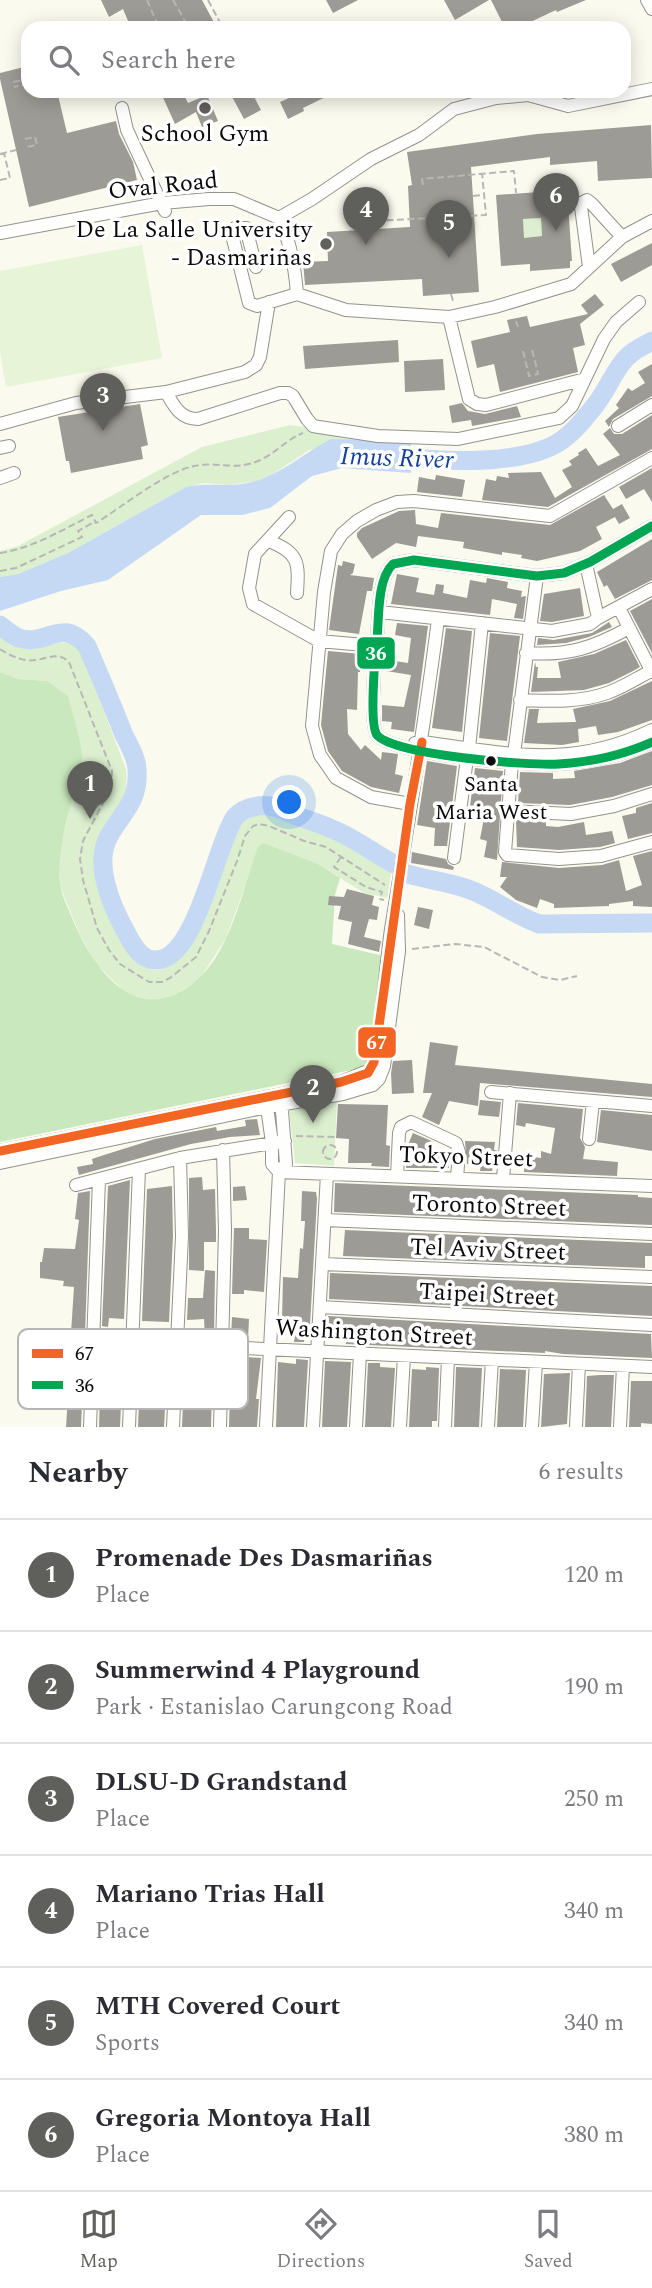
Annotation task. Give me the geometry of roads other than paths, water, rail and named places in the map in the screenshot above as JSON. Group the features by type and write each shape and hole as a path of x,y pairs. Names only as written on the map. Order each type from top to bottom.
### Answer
{"street":[{"path":"648,0 652,9"},
{"path":"631,93 652,89"},
{"path":"296,294 295,268 288,235 279,218 371,159 419,135 454,109 496,98"},
{"path":"539,98 568,106 608,98"},
{"path":"122,108 132,141 163,207"},
{"name":"Oval Road","path":"1,229 234,199 279,218"},
{"path":"589,267 581,207 583,202 587,200 592,204 622,237"},
{"path":"0,424 76,403 166,391 245,372 256,365 260,357 269,302 296,294 345,310 449,317 571,285 622,237 652,221"},
{"name":"Oval Road","path":"256,267 246,228 234,228 232,235 249,303 257,306 269,302"},
{"path":"166,391 175,408 188,419 198,419 280,393 288,393 293,396 313,426 377,436 458,439 559,418 572,406 604,338 616,322 639,302"},
{"path":"449,317 469,399 477,404 486,405 585,379"},
{"path":"461,366 476,362"},
{"path":"618,426 652,405"},
{"path":"410,804 371,797 336,778 320,755 312,726 324,592 331,551 342,534 357,521 397,502 414,501 550,516 652,458"},
{"path":"0,478 14,473"},
{"path":"289,517 255,554 249,588 253,604 319,640 376,646"},
{"path":"652,526 586,564 564,573 537,576 414,560 393,564 383,577 376,646 373,726 380,738 401,745 559,765 594,760 637,749 652,742"},
{"path":"269,541 286,548 295,557 297,593"},
{"path":"586,564 598,618"},
{"path":"537,576 513,758 505,852 510,856 559,859 601,856 652,842"},
{"path":"380,612 552,631 590,624 652,589"},
{"path":"520,700 582,699 607,693 652,672 619,608"},
{"path":"0,1152 281,1099 341,1082 370,1070 381,1017 438,619"},
{"path":"454,859 482,623"},
{"path":"526,653 547,655 579,651 629,628"},
{"path":"513,758 574,755 614,746 652,730"},
{"path":"508,811 571,814 614,806 652,794"},
{"path":"281,1099 343,1094 373,1085 379,1079 384,1066 399,951 397,899"},
{"path":"491,1092 652,1106"},
{"path":"503,1179 510,1093"},
{"path":"266,1427 278,1172 286,1164 281,1099"},
{"path":"589,1139 593,1101"},
{"path":"266,1102 283,1140"},
{"path":"0,1163 266,1102"},
{"path":"397,1176 399,1133 401,1127 411,1122 456,1143 459,1152 457,1178"},
{"path":"76,1185 180,1158 283,1140"},
{"path":"222,1329 225,1231 223,1150"},
{"path":"178,1329 182,1236 180,1158"},
{"path":"133,1329 139,1169"},
{"name":"Tokyo Street","path":"278,1172 652,1186"},
{"path":"313,1427 327,1174"},
{"path":"94,1329 99,1179"},
{"name":"Toronto Street","path":"325,1220 652,1234"},
{"name":"Tel Aviv Street","path":"322,1264 652,1277"},
{"name":"Taipei Street","path":"320,1307 652,1325"},
{"name":"Washington Street","path":"248,1348 652,1367"},
{"path":"356,1427 360,1354"},
{"path":"400,1427 404,1356"},
{"path":"445,1427 448,1358"},
{"path":"488,1427 492,1360"},
{"path":"532,1427 536,1362"},
{"path":"576,1427 579,1364"},
{"path":"620,1427 623,1366"},
{"path":"90,1427 91,1409"},
{"path":"129,1427 130,1409"},
{"path":"173,1427 174,1409"},
{"path":"220,1409 220,1427"}],"water":[{"path":"331,439 411,441 411,473 342,468 312,476 270,508 242,515 201,515 108,580 61,591 0,611 0,577 18,574 68,553 186,487 244,484 263,479"}],"waterway":[{"name":"Imus River","path":"385,456 490,460 532,453 557,444 597,403 625,359 652,341"},
{"path":"0,625 11,634 29,640 69,633 87,646 137,765 133,798 109,836 103,859 106,885 115,910 134,946 145,957 155,960 169,956 182,942 203,899 228,831 235,817 249,808 272,807 323,825 394,864"},
{"path":"408,874 468,889 539,924 652,923"}],"place":[{"name":"School Gym","path":"205,108"},
{"name":"Gregoria Montoya Hall","path":"556,231"},
{"name":"De La Salle University - Dasmariñas","path":"326,244"},
{"name":"Mariano Trias Hall","path":"366,245"},
{"name":"MTH Covered Court","path":"449,258"},
{"name":"DLSU-D Grandstand","path":"103,431"},
{"name":"Santa Maria West","path":"491,761"},
{"name":"Promenade Des Dasmariñas","path":"90,819"},
{"name":"Summerwind 4 Playground","path":"313,1123"}]}
